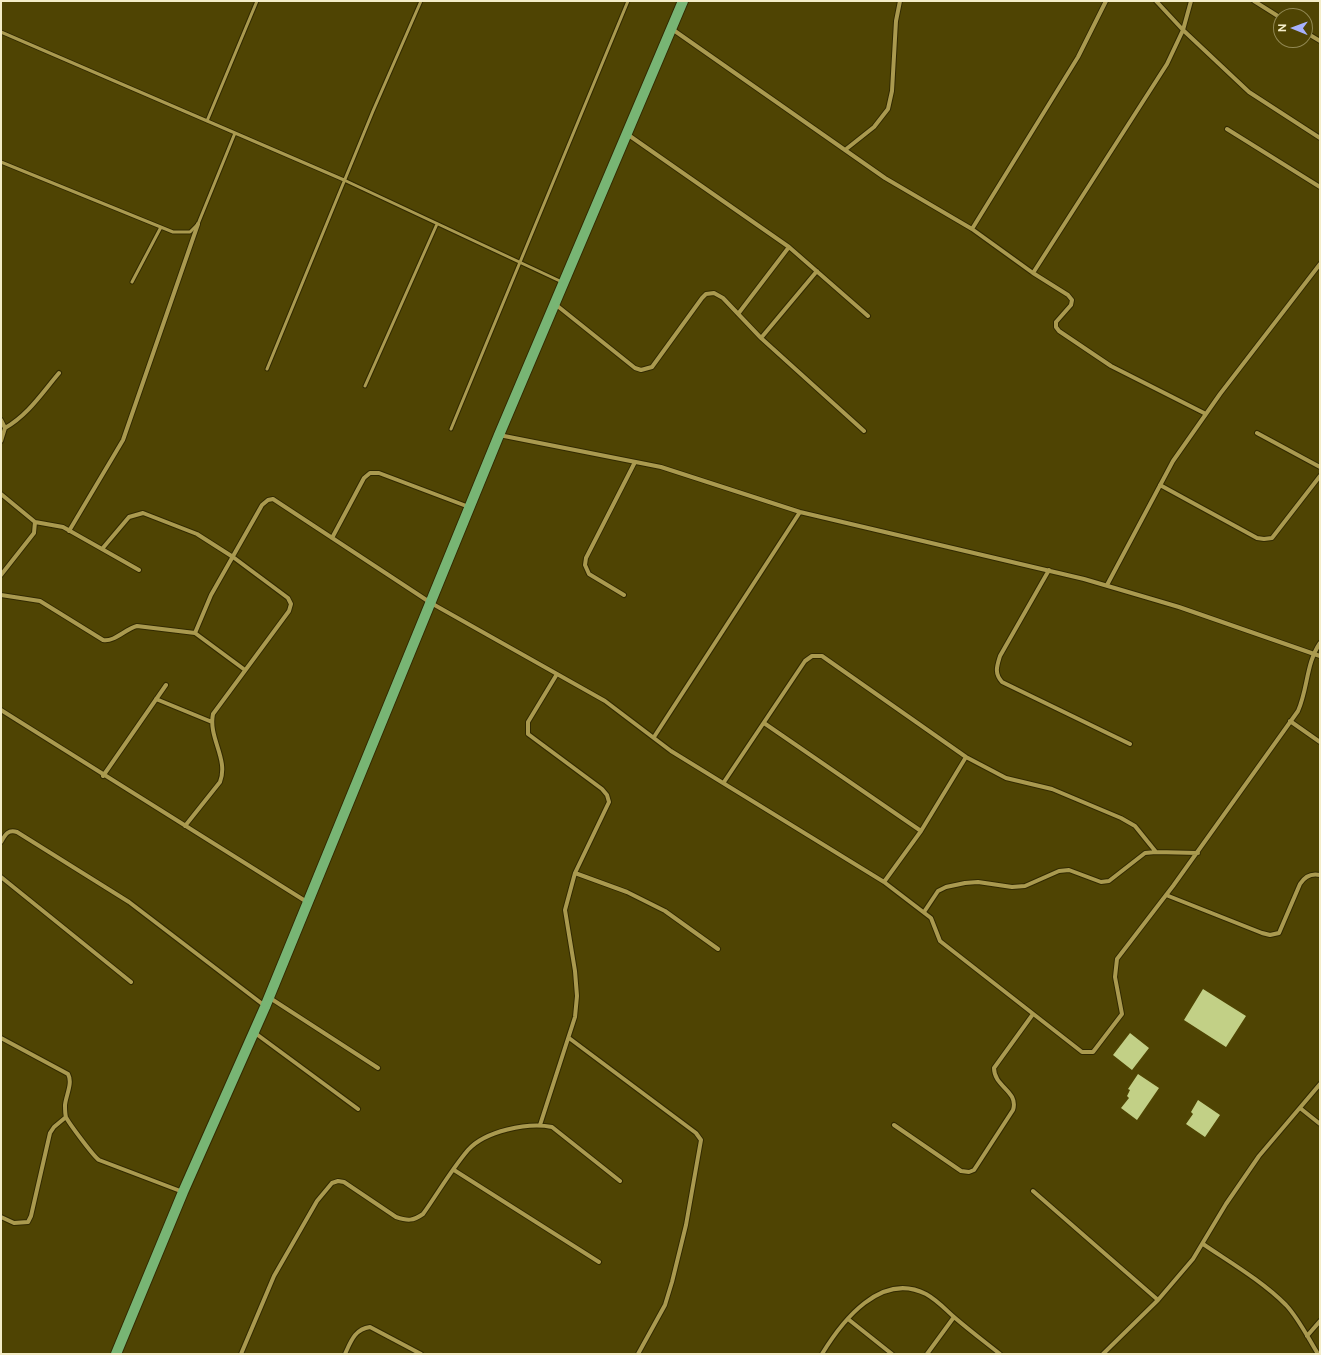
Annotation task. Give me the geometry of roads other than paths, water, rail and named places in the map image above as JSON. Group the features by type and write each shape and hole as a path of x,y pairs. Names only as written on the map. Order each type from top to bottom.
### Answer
{"main road":[{"path":"116,1354 183,1192 267,1002 431,603 498,435 683,1"}],"street":[{"path":"845,150 874,127 888,109 892,91 896,21 900,1"},
{"path":"972,229 1078,57 1106,1"},
{"path":"1156,1 1183,30 1250,92 1320,138"},
{"path":"1033,273 1167,64 1183,30 1191,1"},
{"path":"1254,1 1273,13"},
{"path":"671,28 885,178 972,229 1072,300 1071,305 1056,322 1056,327 1060,331 1111,366 1206,414"},
{"path":"1227,129 1320,187"},
{"path":"627,134 789,247 868,316"},
{"path":"69,531 123,440 198,224"},
{"path":"738,314 789,247"},
{"path":"1107,585 1173,461 1206,414 1320,264"},
{"path":"761,338 816,271"},
{"path":"554,304 635,368 641,370 652,367 706,294 714,293 723,298 761,338 864,431"},
{"path":"1,441 5,428 15,422 30,408 58,373"},
{"path":"1,420 5,428"},
{"path":"1257,433 1320,467"},
{"path":"498,435 661,467 800,512 1107,585 1179,607 1320,656"},
{"path":"624,595 589,574 585,565 586,558 635,462"},
{"path":"332,538 364,478 370,473 380,472 470,507"},
{"path":"1160,485 1257,538 1264,539 1272,538 1320,476"},
{"path":"1,494 35,522 54,524 139,570"},
{"path":"195,633 211,595 262,505 268,500 273,500 431,603 557,674 576,683 605,701 671,751 724,782 884,882 931,918 935,924 940,941 1082,1052 1093,1052 1122,1014 1115,977 1117,959 1198,853 1290,721 1303,698 1313,653 1320,643"},
{"path":"654,737 800,512"},
{"path":"102,549 129,517 143,514 197,534 233,557 288,598 291,604 289,611 213,714 212,728 224,768 223,775 220,782 185,826"},
{"path":"1,575 34,533 35,522"},
{"path":"1049,570 1000,656 996,668 997,677 1002,682 1130,744"},
{"path":"1,595 40,601 103,640 109,641 130,628 137,626 195,633 245,670"},
{"path":"724,782 805,661 812,656 822,656 966,757 1006,778 1052,789 1121,818 1134,826 1156,852"},
{"path":"540,1125 575,1017 577,996 575,970 565,910 575,873 609,802 607,795 602,789 528,734 528,722 557,674"},
{"path":"103,776 166,685"},
{"path":"156,699 212,722"},
{"path":"1,710 103,776 307,902"},
{"path":"1290,721 1320,742"},
{"path":"764,723 921,832"},
{"path":"884,882 921,832 966,757"},
{"path":"1,842 7,833 13,830 18,832 129,902 267,1002 378,1068"},
{"path":"924,912 938,891 946,887 978,882 1012,887 1025,886 1059,871 1069,870 1100,882 1109,881 1145,853 1198,853"},
{"path":"575,873 627,892 665,911 718,949"},
{"path":"1166,895 1262,934 1276,935 1279,933 1304,878 1312,874 1320,875"},
{"path":"1,877 131,982"},
{"path":"894,1125 961,1171 969,1172 974,1170 1013,1110 1015,1102 1013,1096 996,1080 994,1068 1033,1014"},
{"path":"254,1033 358,1109"},
{"path":"1,1038 68,1074 71,1079 65,1105 66,1117 84,1141 92,1155 99,1160 183,1192"},
{"path":"569,1038 696,1133 700,1140 686,1225 672,1282 665,1304 638,1354"},
{"path":"1103,1354 1158,1300 1193,1259 1226,1204 1259,1156 1320,1084"},
{"path":"1300,1108 1320,1124"},
{"path":"1,1217 14,1223 28,1222 31,1216 50,1133 54,1127 66,1117"},
{"path":"241,1354 274,1276 317,1201 328,1186 341,1181 396,1217 406,1220 415,1220 423,1214 469,1149 489,1136 525,1125 552,1127 620,1181"},
{"path":"454,1170 599,1262"},
{"path":"1033,1191 1158,1300"},
{"path":"1203,1244 1261,1284 1286,1305 1318,1354"},
{"path":"822,1354 848,1319 868,1300 878,1294 896,1289 906,1289 927,1295 1000,1354"},
{"path":"927,1354 954,1317"},
{"path":"848,1319 892,1354"},
{"path":"1307,1336 1320,1321"},
{"path":"345,1354 353,1336 361,1328 370,1327 421,1354"}],"lane":[{"path":"207,121 256,1"},
{"path":"266,369 344,180 421,1"},
{"path":"451,429 628,1"},
{"path":"1,32 344,180 563,283"},
{"path":"1,162 161,227 181,233 190,232 198,224 235,133"},
{"path":"365,386 437,224"},
{"path":"132,282 161,227"}]}
